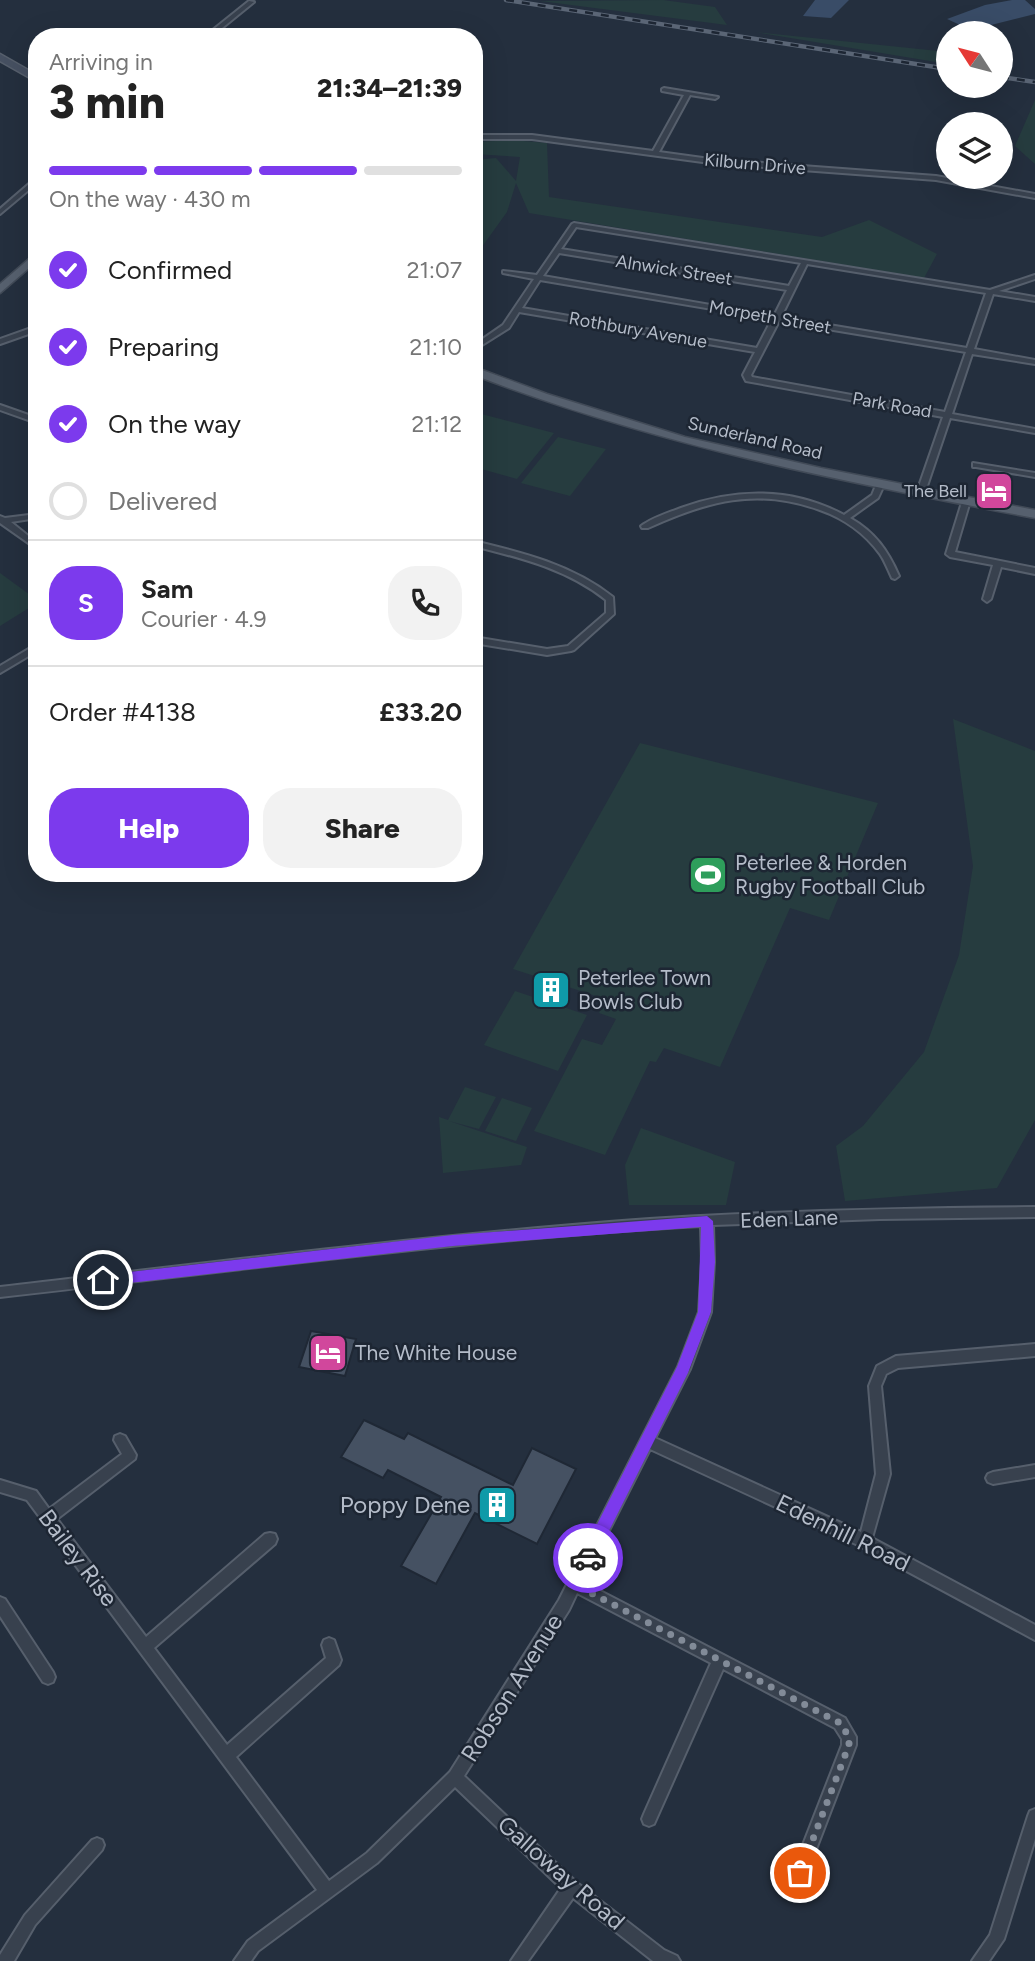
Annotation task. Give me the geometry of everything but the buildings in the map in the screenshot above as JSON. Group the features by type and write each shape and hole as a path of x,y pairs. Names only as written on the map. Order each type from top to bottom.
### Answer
{"main road":[{"path":"0,57 28,74"},
{"path":"0,290 28,264"},
{"name":"Sunderland Road","path":"483,375 553,402 722,452 1035,514"}],"street":[{"path":"218,28 251,2"},
{"path":"664,90 715,97"},
{"path":"655,154 688,93"},
{"name":"Kilburn Drive","path":"483,137 533,137 710,161 936,178 1035,196"},
{"path":"0,212 28,187"},
{"path":"483,342 506,326 574,225 1035,299"},
{"name":"Alnwick Street","path":"556,250 792,289"},
{"path":"759,351 778,319 805,262"},
{"name":"Morpeth Street","path":"505,272 1035,362"},
{"path":"990,292 1035,277"},
{"path":"921,492 990,292"},
{"name":"Rothbury Avenue","path":"517,309 759,351"},
{"path":"0,342 27,331"},
{"name":"Park Road","path":"759,351 747,375 749,379 1035,431"},
{"path":"0,407 28,418"},
{"path":"976,465 1035,475"},
{"path":"848,517 875,496 880,485"},
{"path":"645,526 690,505 739,495 795,499 848,517 891,559 895,576"},
{"path":"966,501 950,554 1035,570"},
{"path":"2,519 28,517"},
{"path":"2,519 28,540"},
{"path":"483,545 558,566 597,587 610,599 610,614 572,648 547,652 483,641"},
{"path":"987,599 998,563"},
{"path":"0,670 28,653"},
{"name":"Eden Lane","path":"0,1292 453,1241 707,1221 1035,1213"},
{"name":"Robson Avenue","path":"242,1961 253,1946 372,1858 455,1777 574,1584 684,1369 705,1312 707,1221"},
{"path":"865,1541 883,1474 875,1386 881,1370 896,1362 1035,1350"},
{"path":"48,1518 130,1455 120,1440"},
{"name":"Edenhill Road","path":"647,1441 865,1541 1035,1633"},
{"path":"993,1478 1035,1471"},
{"name":"Bailey Rise","path":"0,1486 31,1495 327,1891"},
{"path":"145,1647 270,1539"},
{"path":"574,1584 840,1723 849,1737 849,1745 800,1873"},
{"path":"0,1604 48,1677"},
{"path":"226,1756 334,1660 329,1645"},
{"path":"649,1819 720,1660"},
{"name":"Galloway Road","path":"455,1777 571,1887 659,1956 672,1961"},
{"path":"980,1961 996,1939 1035,1816"},
{"path":"5,1961 36,1912 97,1845"},
{"path":"519,1961 571,1887"}],"green space":[{"path":"663,0 715,7 727,25 540,1"},
{"path":"755,32 936,51 936,62"},
{"path":"1035,100 1035,164 1015,146"},
{"path":"513,140 547,143 549,197 822,237 869,220 937,254 924,278 529,213 516,183 507,212 483,245 483,159 496,158 516,181 520,157 483,155 483,142"},
{"path":"483,414 554,433 517,479 483,470"},
{"path":"558,437 606,449 570,496 521,483"},
{"path":"0,573 28,593 28,609 0,626"},
{"path":"953,719 1035,751 1035,1120 997,1188 845,1201 836,1146 863,1126 924,1052 959,955 973,866"},
{"name":"Peterlee & Horden Rugby Football Club","path":"640,743 878,803 829,920 790,908 720,1067 664,1048 656,1062 650,1061 605,1155 534,1131 582,1039 602,1045 616,1019 599,1013 605,999 513,969"},
{"path":"515,991 587,1015 558,1071 484,1045"},
{"path":"465,1087 496,1097 479,1129 449,1121 527,1147 521,1165 443,1173 439,1117 448,1120"},
{"path":"502,1098 532,1108 516,1141 485,1131"},
{"path":"641,1128 735,1162 726,1205 629,1205 625,1165"}],"water":[{"path":"815,0 849,0 831,18 803,16"},
{"path":"1025,0 1035,9 1035,14 1007,21 947,19 985,5"}],"railway":[{"path":"506,0 936,67"},
{"path":"1013,79 1035,82"}],"way so far":[{"path":"588,1558 574,1584 840,1723 849,1737 849,1745 800,1873"}],"place":[{"name":"The Bell","path":"994,491"},
{"name":"Peterlee & Horden Rugby Football Club","path":"708,875"},
{"name":"Peterlee Town Bowls Club","path":"551,990"},
{"name":"The White House","path":"328,1353"},
{"name":"Poppy Dene","path":"497,1505"}],"route":[{"path":"103,1280 453,1241 707,1221 705,1312 684,1369 588,1558"}]}
